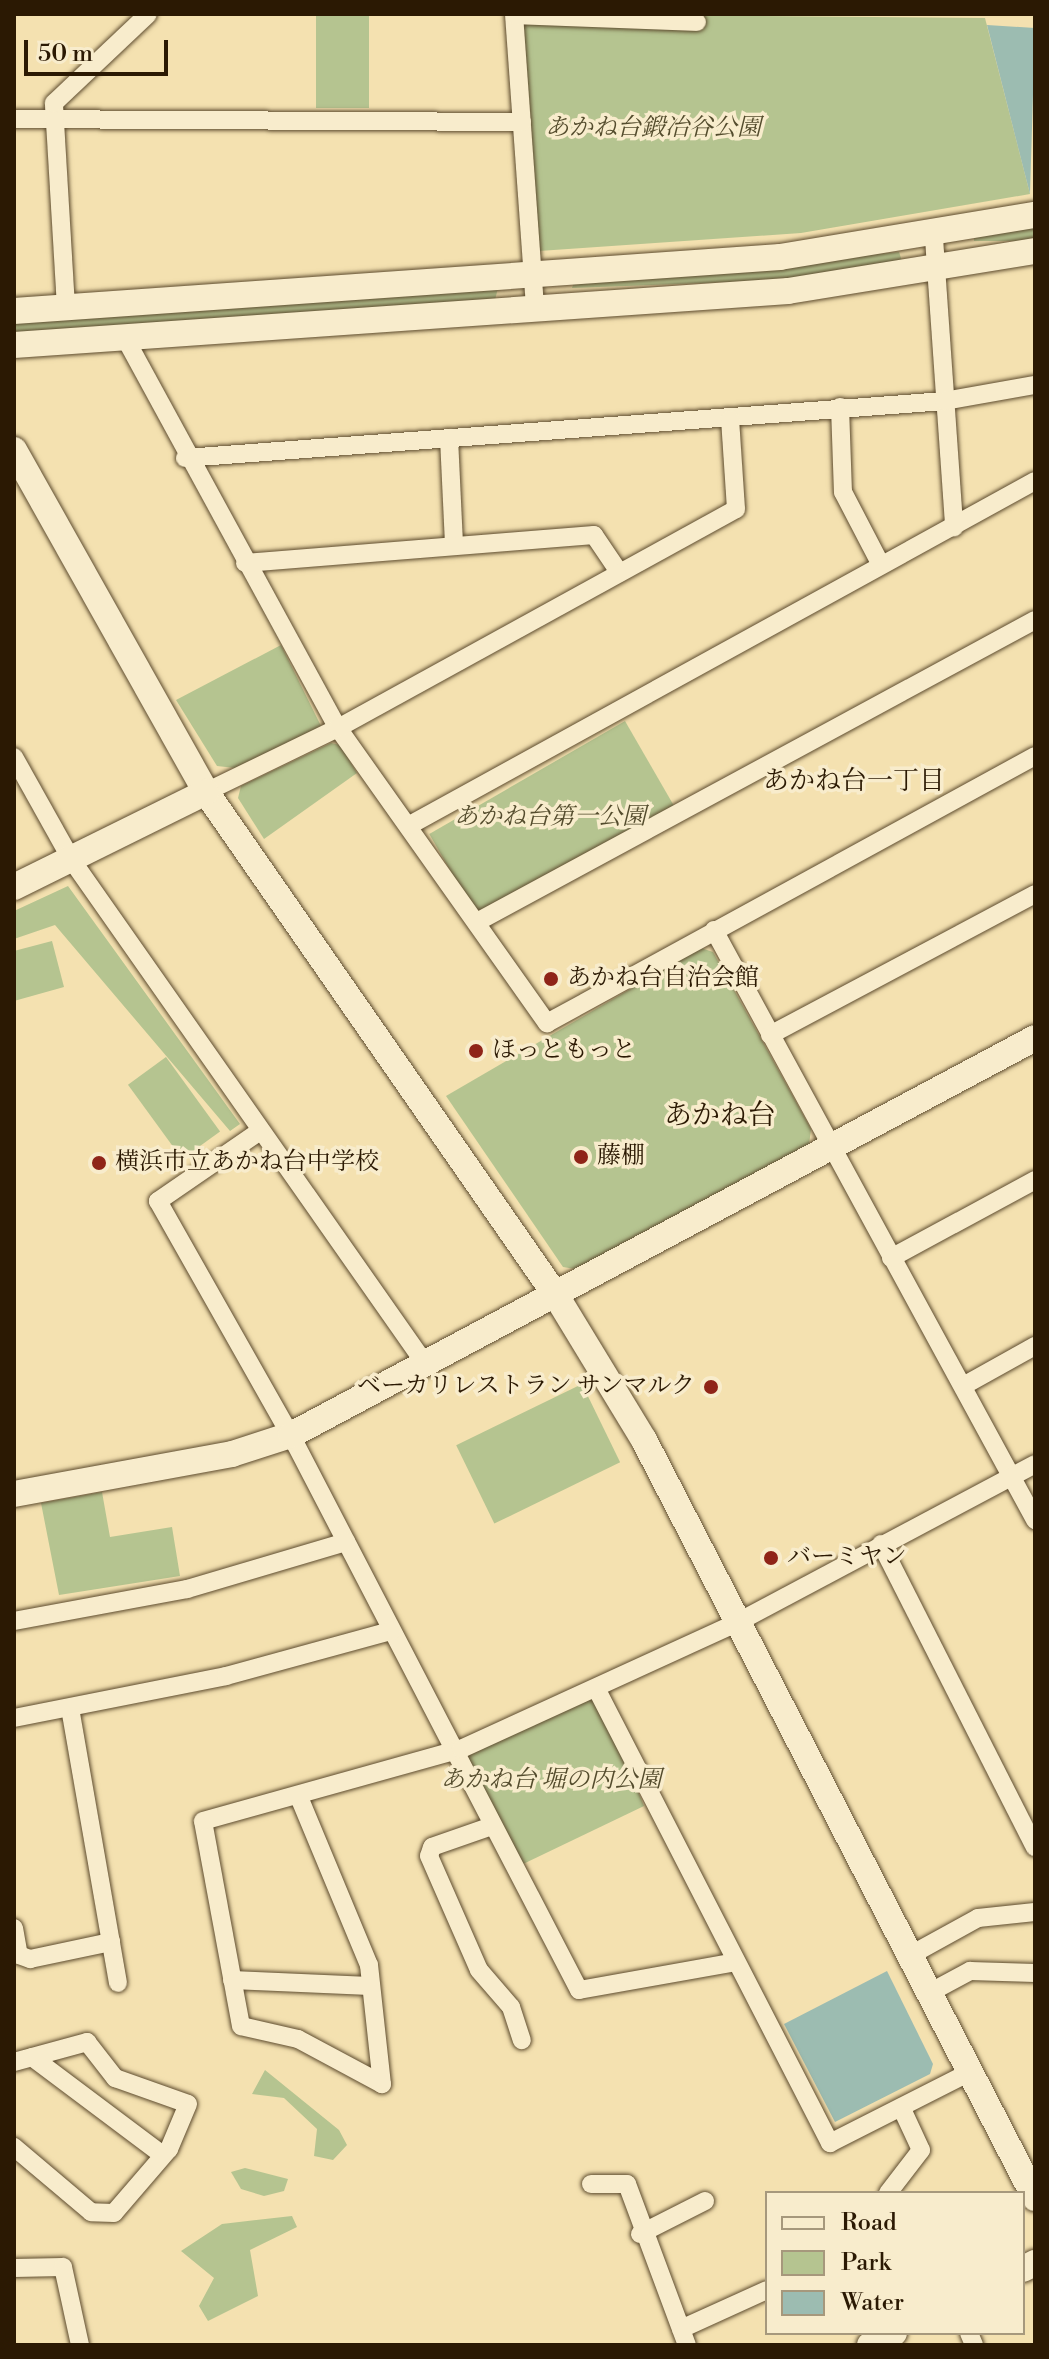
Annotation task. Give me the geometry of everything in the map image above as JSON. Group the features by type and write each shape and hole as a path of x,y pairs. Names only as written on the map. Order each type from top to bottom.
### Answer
{"street":[{"path":"66,307 51,121 54,103 83,67 148,14"},
{"path":"535,309 514,15 697,22"},
{"path":"14,119 522,122"},
{"path":"14,311 533,275 934,238 1035,215"},
{"path":"934,238 954,527"},
{"path":"14,345 535,309 936,273 1035,251"},
{"path":"124,336 185,458 338,728 410,825 547,1023 1035,756"},
{"path":"185,458 944,401 1035,385"},
{"path":"840,407 843,492 881,565"},
{"path":"14,887 338,728 736,509 730,419"},
{"path":"449,438 454,545"},
{"path":"17,465 206,792 557,1297 740,1621 1035,2198"},
{"path":"410,825 1035,481"},
{"path":"245,563 594,535 619,572"},
{"path":"477,922 1035,620"},
{"path":"14,757 71,859 426,1365"},
{"path":"770,1035 1035,894"},
{"path":"714,930 1035,1520"},
{"path":"14,1494 232,1454 291,1435 557,1297 1035,1038"},
{"path":"260,1131 158,1201 291,1435 489,1827 579,1990 736,1962"},
{"path":"891,1258 1035,1180"},
{"path":"963,1386 1035,1346"},
{"path":"299,1797 369,1965 382,2084 298,2039 241,2026 203,1821 299,1797 453,1751 740,1621 1035,1464"},
{"path":"14,1621 187,1589 346,1542"},
{"path":"881,1544 1035,1847"},
{"path":"14,1718 226,1676 391,1631"},
{"path":"596,1688 830,2143 970,2072"},
{"path":"70,1708 118,1983"},
{"path":"489,1827 432,1847 429,1856 479,1970 511,2007 522,2040"},
{"path":"909,1956 978,1918 1035,1912"},
{"path":"14,1928 19,1955 30,1959 111,1942"},
{"path":"929,1993 970,1971 1035,1973"},
{"path":"232,1980 370,1986"},
{"path":"14,2147 22,2165 103,2215 114,2213 160,2153 188,2104 115,2078 87,2042 23,2060"},
{"path":"23,2060 160,2153"},
{"path":"890,2191 921,2150 901,2107"},
{"path":"591,2184 627,2184 640,2234 684,2337 765,2291"},
{"path":"640,2234 705,2201"},
{"path":"14,2268 63,2267 80,2345"},
{"path":"870,2345 890,2335"}],"green space":[{"path":"316,14 369,14 369,108 316,108"},
{"name":"あかね台鍛冶谷公園","path":"522,14 985,18 1030,194 801,233 539,251"},
{"path":"974,226 1035,226 1035,241 974,241"},
{"path":"899,252 903,264 811,279 572,288 574,282"},
{"path":"498,288 495,300 14,335 14,321"},
{"path":"281,645 322,728 235,768 217,766 176,700"},
{"name":"あかね台第一公園","path":"625,721 674,807 479,920 429,834"},
{"path":"331,743 340,745 357,773 264,839 238,798 241,786"},
{"path":"68,886 240,1124 230,1131 55,925 14,939 14,911"},
{"path":"52,941 64,987 14,1001 14,951"},
{"path":"701,948 713,952 811,1129 809,1145 581,1270 563,1267 446,1096"},
{"path":"166,1057 220,1131 182,1159 128,1085"},
{"path":"582,1384 620,1462 494,1524 456,1445"},
{"path":"102,1492 110,1537 172,1527 180,1576 59,1595 41,1503"},
{"name":"あかね台 堀の内公園","path":"599,1694 644,1806 521,1865 461,1749"},
{"path":"265,2070 339,2130 347,2145 333,2160 314,2156 317,2129 284,2098 252,2094"},
{"path":"245,2168 288,2179 284,2191 264,2196 241,2189 231,2172"},
{"path":"292,2216 297,2227 250,2250 258,2296 208,2321 199,2306 214,2278 181,2251 222,2224"}],"water":[{"path":"987,25 1035,28 1030,194 1021,159"},
{"path":"887,1971 933,2064 930,2074 835,2122 784,2024"}],"place":[{"name":"あかね台自治会館","path":"551,979"},
{"name":"ほっともっと","path":"476,1051"},
{"name":"藤棚","path":"581,1157"},
{"name":"横浜市立あかね台中学校","path":"99,1163"},
{"name":"ベーカリレストラン サンマルク","path":"711,1387"},
{"name":"バーミヤン","path":"771,1558"}],"district":[{"name":"あかね台一丁目","path":"854,782"},
{"name":"あかね台","path":"720,1116"}]}
